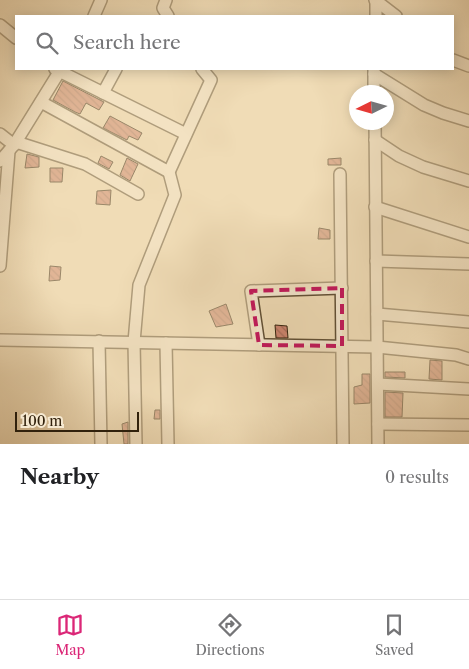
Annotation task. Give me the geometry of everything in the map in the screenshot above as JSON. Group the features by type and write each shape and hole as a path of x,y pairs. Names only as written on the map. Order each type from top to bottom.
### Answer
{"street":[{"path":"94,15 101,0"},
{"path":"166,0 163,8 167,15"},
{"path":"376,1 376,15"},
{"path":"376,1 395,15"},
{"path":"0,25 15,37"},
{"path":"454,60 469,66"},
{"path":"0,162 13,146 59,70 186,134"},
{"path":"102,93 115,70"},
{"path":"136,444 134,342 139,285 175,195 169,172 210,80 203,70"},
{"path":"374,71 374,85"},
{"path":"374,71 424,105 443,114 469,121"},
{"path":"41,102 169,172"},
{"path":"374,130 378,444"},
{"path":"0,134 13,146 85,164 138,194"},
{"path":"375,140 400,156 423,167 469,181"},
{"path":"0,266 13,146"},
{"path":"340,174 343,444"},
{"path":"376,207 469,238"},
{"path":"376,260 469,264"},
{"path":"259,345 251,291 342,288"},
{"path":"377,314 469,322"},
{"path":"0,340 377,347 456,355 469,359"},
{"path":"99,342 101,444"},
{"path":"166,343 168,444"},
{"path":"378,384 469,389"},
{"path":"378,424 469,425"}],"highlighted area":[{"path":"342,288 342,346 259,345 251,291"}],"building":[{"path":"63,81 104,102 99,110 86,103 80,114 53,100"},
{"path":"110,116 142,133 138,140 129,136 127,140 103,128"},
{"path":"27,154 39,157 39,167 25,168"},
{"path":"101,156 113,162 109,169 98,163"},
{"path":"127,158 138,164 130,181 120,175"},
{"path":"341,158 341,165 328,165 328,159"},
{"path":"50,168 63,168 62,182 50,182"},
{"path":"111,190 110,205 96,204 97,191"},
{"path":"319,228 330,230 330,239 318,239"},
{"path":"50,266 61,267 60,280 49,281"},
{"path":"226,304 233,324 216,327 209,311"},
{"path":"275,325 287,326 288,338 276,338"},
{"path":"430,360 442,361 442,380 429,379"},
{"path":"385,372 405,372 405,378 385,377"},
{"path":"362,374 370,374 370,403 354,404 354,387 362,385"},
{"path":"385,392 403,393 402,417 385,417"},
{"path":"155,410 160,410 160,419 154,419"},
{"path":"128,422 128,444 124,444 122,424"}]}
